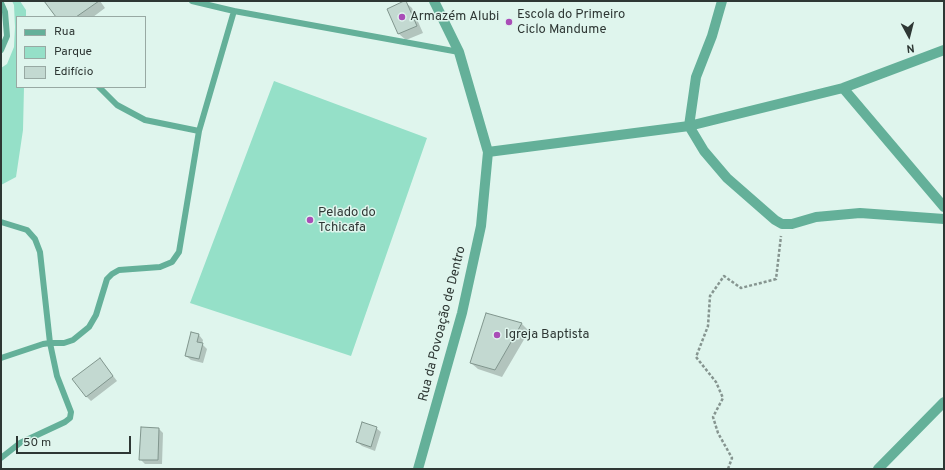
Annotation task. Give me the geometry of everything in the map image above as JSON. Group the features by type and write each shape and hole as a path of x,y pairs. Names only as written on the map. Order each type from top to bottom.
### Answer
{"street":[{"name":"Rua da Povoação de Dentro","path":"418,469 425,449 462,313 480,226 488,152 459,52 434,1"},
{"path":"722,1 712,36 696,77 689,126 704,151 727,178 774,220 782,224 792,224 816,217 860,213 944,219"},
{"path":"488,152 689,126 844,88 944,50"},
{"path":"844,88 944,207"},
{"path":"878,469 944,402"}],"lane":[{"path":"192,1 234,11 459,52"},
{"path":"1,3 5,12 7,36 1,50"},
{"path":"1,358 43,344 64,343 73,340 89,327 96,316 108,279 112,274 118,270 160,267 172,262 179,252 199,131 234,11"},
{"path":"100,88 117,105 145,120 199,131"},
{"path":"1,222 27,230 35,239 40,252 50,343 57,376 71,412 70,418 65,422 20,443 1,458"}],"path":[{"path":"728,469 732,458 718,433 713,417 723,398 716,382 696,357 708,326 710,296 724,276 741,288 776,279 782,224"}],"green space":[{"path":"12,1 20,1 26,10 26,16 16,16 16,88 24,88 23,130 16,177 1,185 1,68 7,64 14,47 14,5"},
{"name":"Pelado do Tchicafa","path":"274,81 427,138 351,356 190,303"}],"building":[{"path":"44,1 99,1 77,16 55,16"},
{"name":"Armazém Alubi","path":"406,1 417,26 398,34 387,9"},
{"name":"Igreja Baptista","path":"486,313 522,323 495,370 470,363"},
{"path":"191,332 199,334 197,342 203,343 199,359 185,356"},
{"path":"100,358 113,376 86,397 72,379"},
{"path":"362,422 377,427 371,447 356,442"},
{"path":"141,427 159,428 158,460 139,460"}],"place":[{"name":"Armazém Alubi","path":"402,17"},
{"name":"Escola do Primeiro Ciclo Mandume","path":"509,22"},
{"name":"Pelado do Tchicafa","path":"310,220"},
{"name":"Igreja Baptista","path":"497,335"}]}
